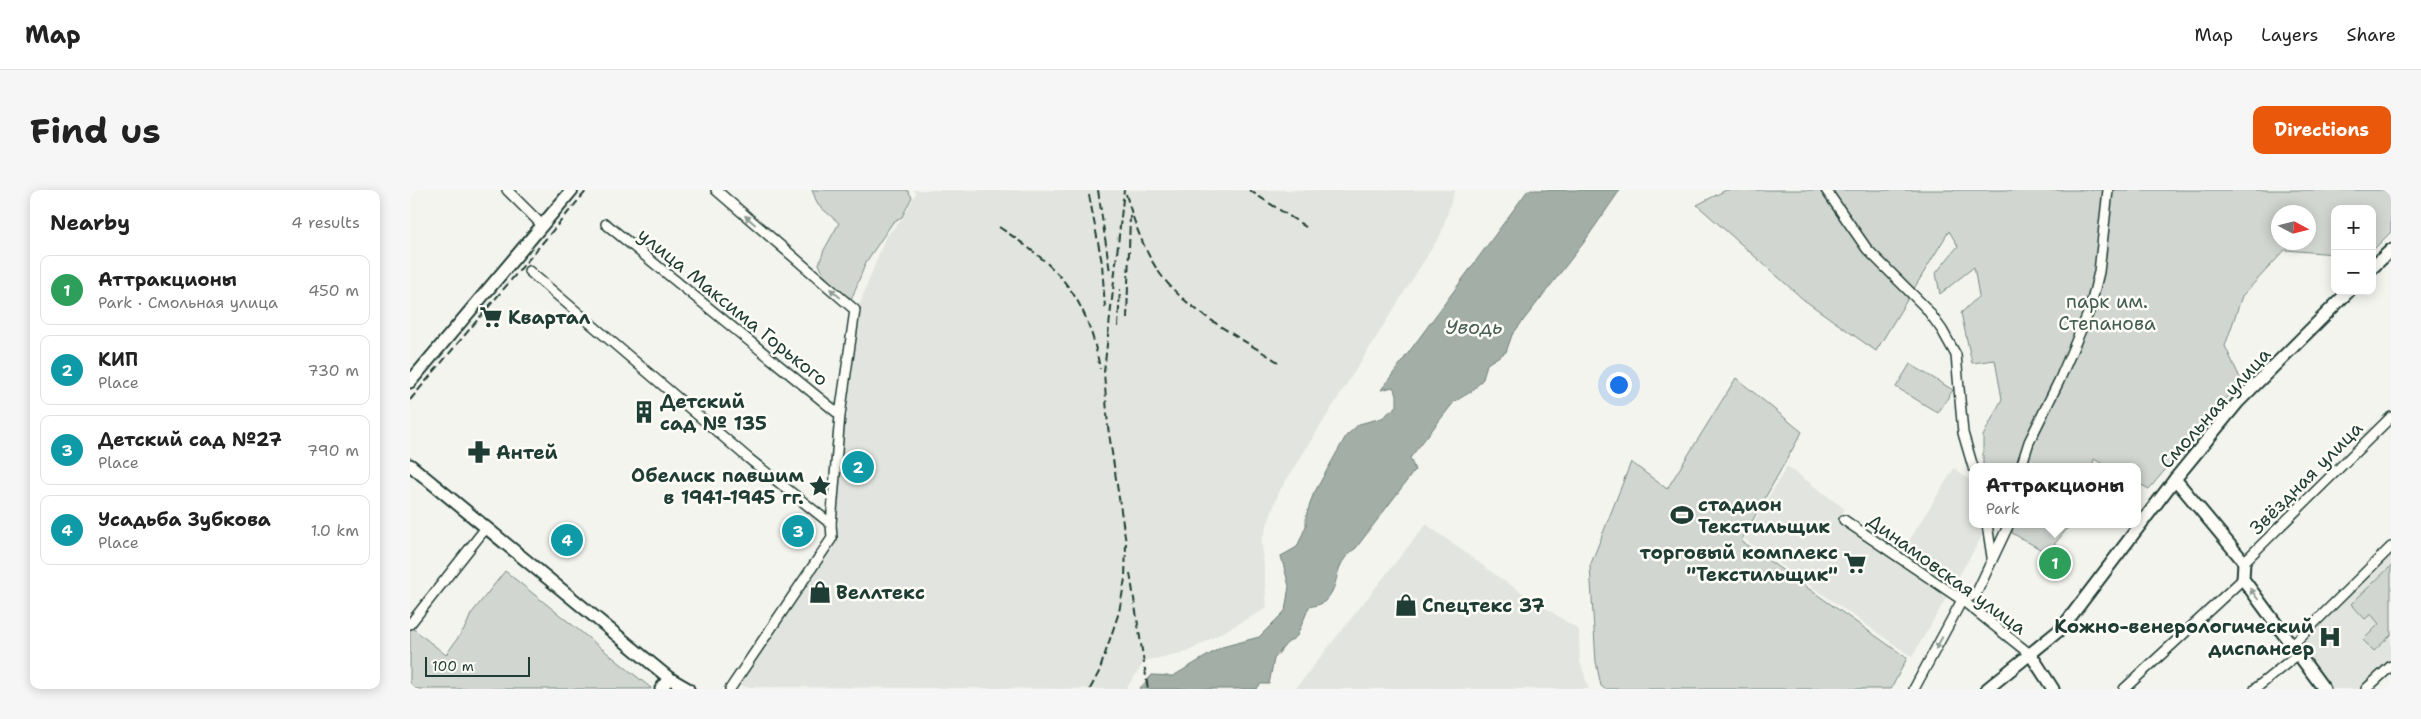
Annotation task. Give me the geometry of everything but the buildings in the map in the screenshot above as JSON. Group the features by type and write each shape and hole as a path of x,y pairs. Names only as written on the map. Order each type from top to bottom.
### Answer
{"main road":[{"path":"410,382 572,190"},
{"path":"2376,264 2391,250"},
{"name":"Смольная улица","path":"2141,523 2174,479 2238,402 2345,295"},
{"path":"410,465 485,529 669,678 688,689"},
{"path":"2174,479 2244,562 2243,579 2324,689"},
{"name":"Смольная улица","path":"1987,689 2062,628 2137,528"},
{"path":"2031,655 2053,689"},
{"path":"661,689 669,678"}],"street":[{"path":"508,190 542,225"},
{"path":"716,190 855,310 840,415 831,524 832,538 730,689"},
{"path":"1826,190 1868,249 1926,308 1942,330 1956,355 1963,433 1972,463"},
{"path":"2022,463 2029,442 2059,381 2090,309 2099,272 2108,190"},
{"name":"улица Максима Горького","path":"606,224 840,415"},
{"path":"530,271 748,458 831,524"},
{"name":"Звёздная улица","path":"2244,562 2391,417"},
{"name":"Динамовская улица","path":"1844,520 1962,600 2031,655"},
{"path":"1988,528 1992,557"},
{"path":"1914,689 1962,600 1976,594 2007,528"},
{"path":"410,624 485,529"},
{"path":"2255,689 2295,650 2391,547"},
{"path":"2124,689 2243,579"},
{"path":"2366,689 2391,666"}],"shaded area":[{"path":"913,190 1455,190 1441,234 1279,492 1262,540 1267,608 1187,652 1145,661 1126,689 743,687 739,679 834,538 841,416 857,311 885,238 902,219 916,193"},
{"path":"1787,466 1845,509 1837,522 1897,560 1954,468 1969,480 1969,528 1987,528 1912,657 1744,539"},
{"path":"1426,524 1500,578 1579,630 1580,661 1589,689 1295,689"},
{"path":"2391,554 2391,660 2360,689 2332,689 2297,644"}],"green space":[{"path":"812,190 907,190 912,197 902,217 893,222 866,262 852,298 841,293 832,285 824,275 819,264 824,250 839,223 818,205"},
{"name":"парк им. Степанова","path":"1726,190 2391,190 2391,232 2376,247 2376,205 2331,205 2331,254 2285,250 2242,296 2225,346 2241,380 2149,489 2141,485 2141,463 2101,463 2094,459 2093,463 1983,463 1983,436 2002,399 1995,360 1972,363 1961,313 1979,296 1974,267 1940,294 1936,273 1958,246 1949,231 1876,351 1804,300 1697,205"},
{"path":"1910,364 1953,390 1938,413 1896,387"},
{"name":"стадион Текстильщик","path":"1736,378 1802,432 1741,541 1907,658 1891,689 1605,689 1601,686 1596,662 1590,566 1631,462 1667,489"},
{"path":"2009,528 2068,528 2047,553 2012,533 2013,531"},
{"path":"2391,566 2391,635 2374,651 2363,640 2379,624 2371,614 2365,619 2351,604"},
{"path":"505,571 651,689 410,689 411,627 446,655 466,626 471,614"}],"water":[{"name":"Уводь","path":"1528,190 1620,190 1582,245 1512,335 1506,352 1487,364 1483,379 1472,391 1454,402 1410,458 1415,470 1356,548 1343,562 1339,568 1330,595 1324,602 1309,607 1297,636 1286,644 1274,659 1269,684 1261,684 1256,689 1139,689 1152,675 1173,676 1222,647 1259,637 1285,611 1289,586 1281,556 1297,547 1306,526 1306,516 1313,495 1346,436 1359,424 1382,418 1397,406 1397,395 1393,387 1381,390"}],"railway":[{"path":"410,400 587,190"},
{"path":"1098,190 1110,272"},
{"path":"1090,689 1099,672 1119,612 1125,579 1126,543 1108,427 1104,372 1124,190"},
{"path":"1249,190 1309,229"},
{"path":"1126,194 1145,247 1155,266 1172,288 1215,323 1278,362"},
{"path":"1089,195 1102,263 1105,308"},
{"path":"1127,319 1130,216"},
{"path":"999,227 1038,256 1067,285 1087,321 1100,369"},
{"path":"1118,327 1120,289"},
{"path":"1130,573 1148,689"}],"place":[{"name":"Квартал","path":"491,317"},
{"name":"Детский сад № 135","path":"644,412"},
{"name":"Антей","path":"479,452"},
{"name":"КИП","path":"858,467"},
{"name":"Обелиск павшим в 1941-1945 гг.","path":"820,486"},
{"name":"стадион Текстильщик","path":"1682,515"},
{"name":"Детский сад №27","path":"798,531"},
{"name":"Усадьба Зубкова","path":"567,540"},
{"name":"торговый комплекс \"Текстильщик\"","path":"1855,563"},
{"name":"Аттракционы","path":"2055,563"},
{"name":"Веллтекс","path":"820,592"},
{"name":"Спецтекс 37","path":"1406,605"},
{"name":"Кожно-венерологический диспансер","path":"2330,637"}]}
